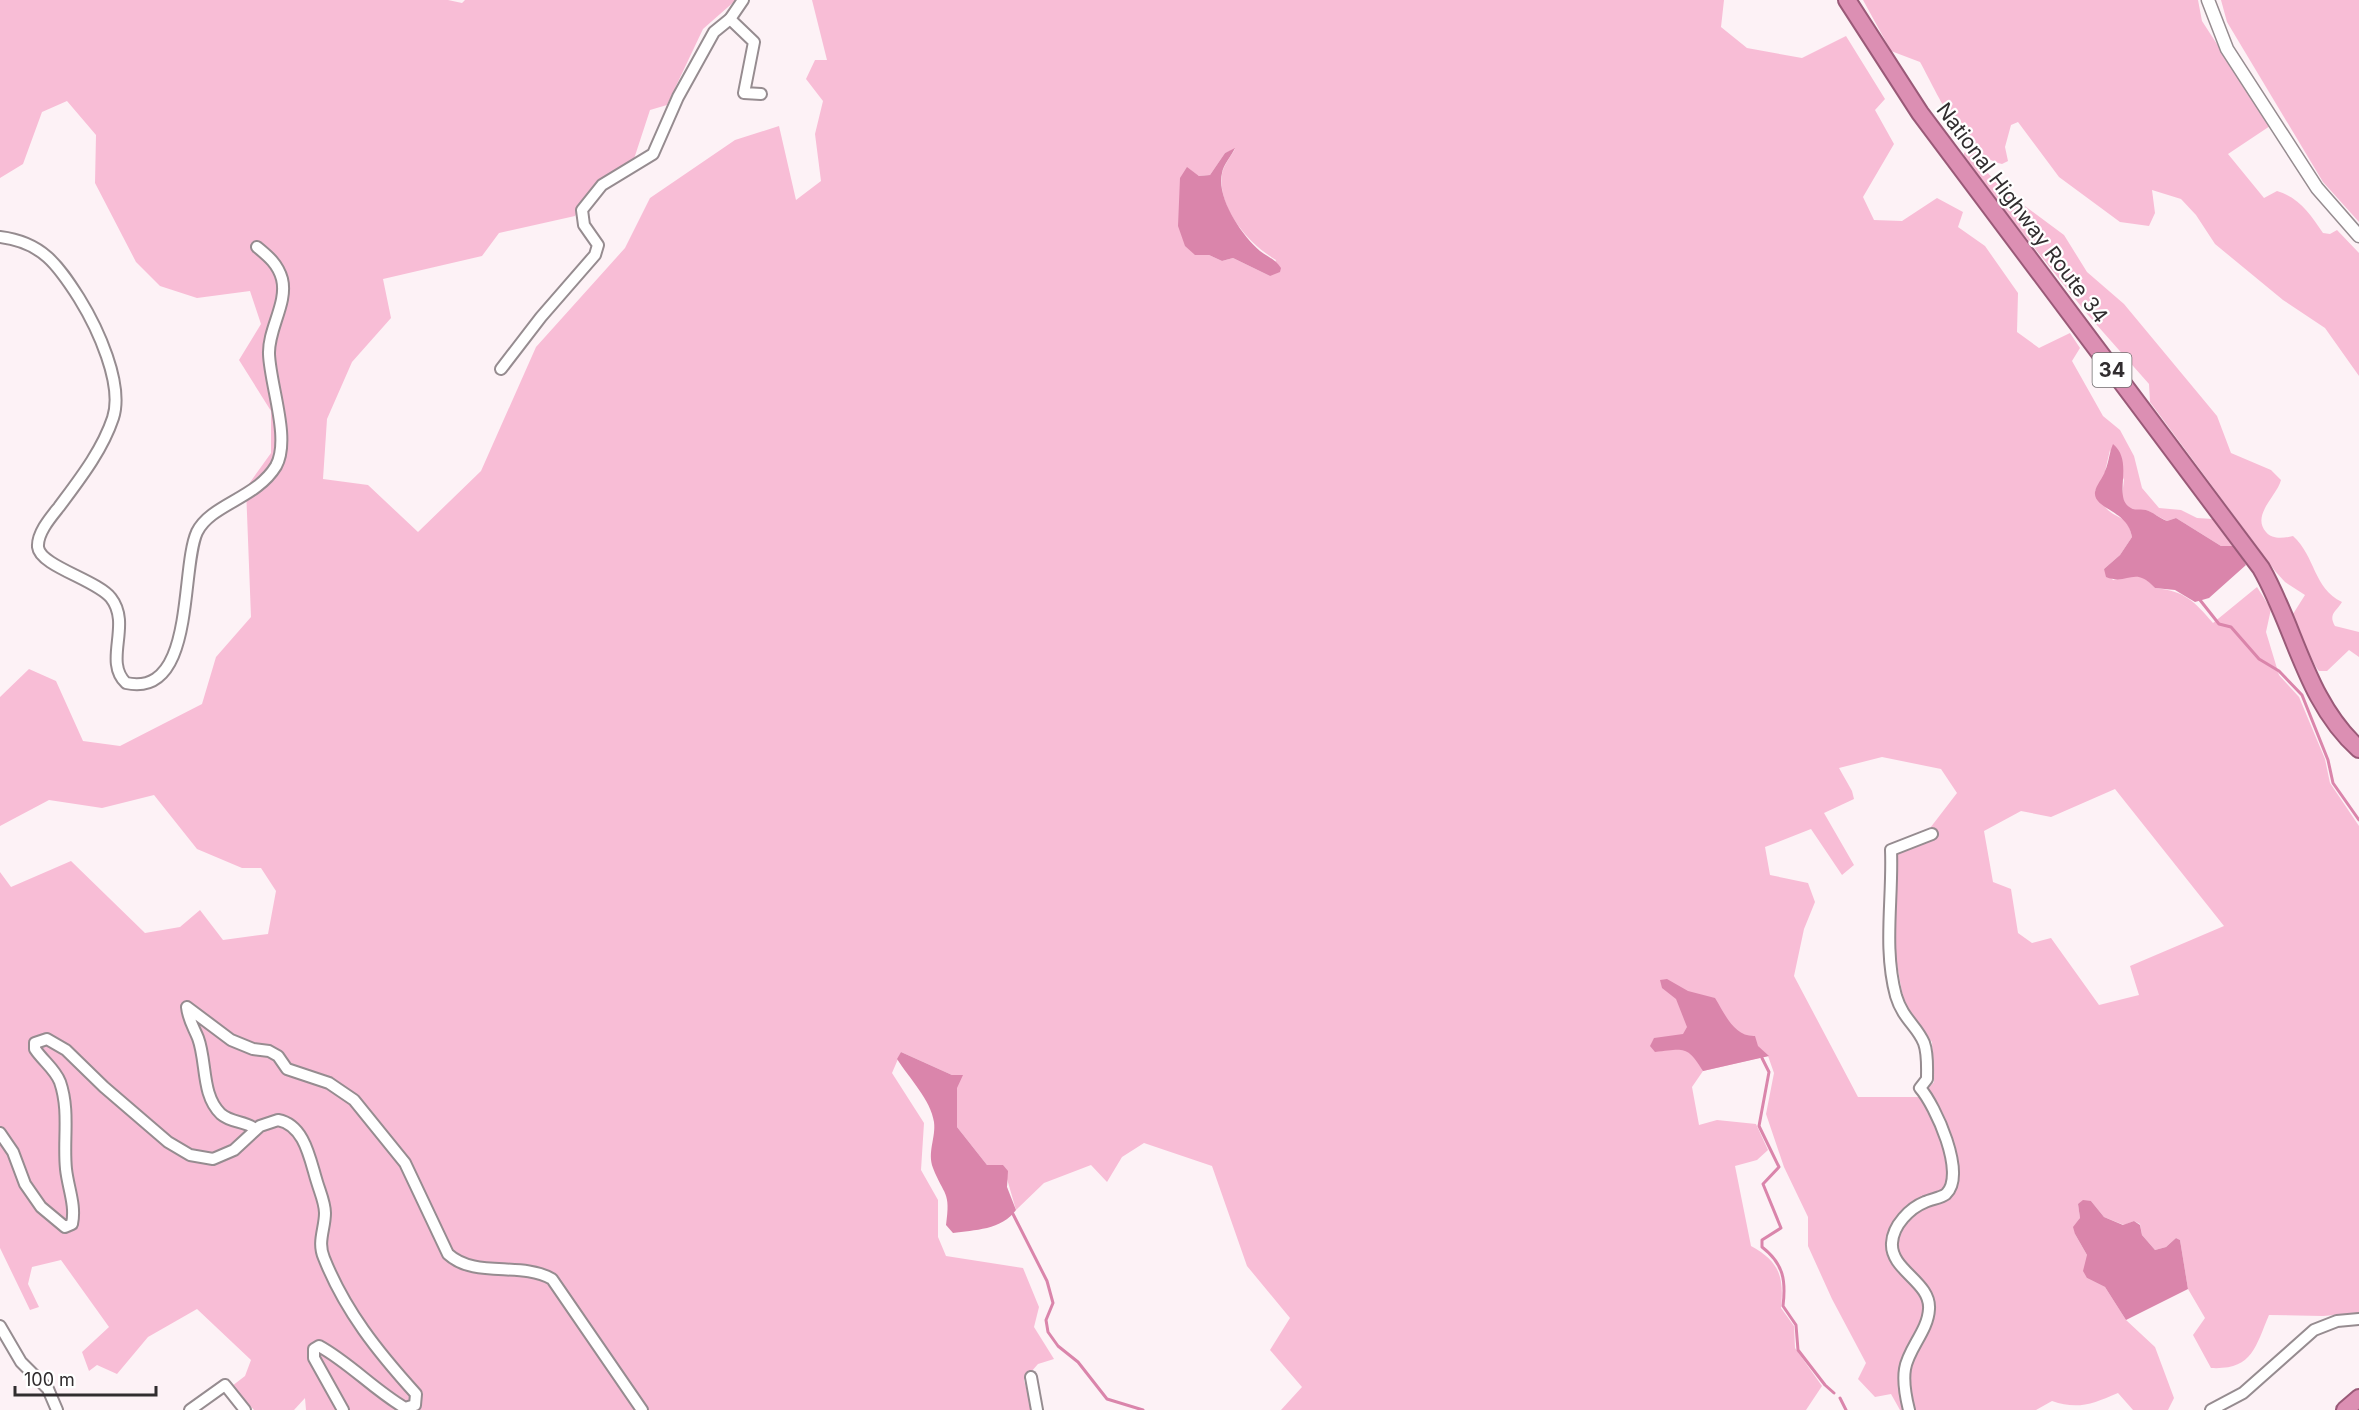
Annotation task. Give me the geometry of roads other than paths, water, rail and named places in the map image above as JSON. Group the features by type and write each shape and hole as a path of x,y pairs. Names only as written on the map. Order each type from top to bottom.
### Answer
{"highway":[{"name":"National Highway Route 34","path":"1847,0 1920,113 2261,568 2276,594 2315,690 2337,726 2359,749"},
{"path":"2345,1410 2359,1398"}],"street":[{"path":"501,369 541,316 595,255 598,245 584,225 582,210 602,184 653,154 678,97 714,32 730,19 743,0"},
{"path":"2208,0 2227,49 2310,178 2359,236"},
{"path":"730,19 754,42 744,93 761,94"},
{"path":"0,237 33,246 58,268 87,312 111,370 116,399 114,416 81,478 47,522 39,539 38,548 45,558 106,591 116,604 121,626 116,656 118,671 126,683 134,685 146,684 161,673 176,646 185,608 192,549 203,523 255,490 276,466 280,456 281,427 270,380 268,351 283,290 282,278 273,261 257,247"},
{"path":"1908,1410 1905,1368 1919,1341 1929,1309 1923,1291 1893,1252 1892,1242 1901,1221 1911,1209 1946,1194 1953,1184 1949,1146 1932,1101 1920,1088 1927,1079 1926,1050 1923,1040 1908,1023 1896,995 1888,939 1893,893 1891,850 1932,834"},
{"path":"255,1130 220,1113 214,1103 205,1082 198,1039 187,1007 231,1040 253,1049 269,1051 278,1056 287,1069 329,1083 354,1100 405,1163 448,1254 454,1260 470,1266 533,1270 552,1280 642,1410"},
{"path":"0,1134 13,1152 25,1184 40,1207 65,1227 72,1224 74,1215 66,1171 64,1135 68,1120 60,1082 52,1068 35,1049 35,1043 40,1040 47,1039 66,1050 104,1087 168,1142 190,1155 213,1159 234,1150 252,1136 255,1130 278,1120 292,1125 306,1145 325,1211 321,1236 322,1255 339,1293 379,1353 416,1394 415,1405 405,1408 351,1366 336,1359 319,1346 312,1354 343,1410"},
{"path":"2211,1410 2243,1393 2314,1330 2337,1321 2359,1319"},
{"path":"0,1326 21,1362 48,1389 57,1410"},
{"path":"1031,1377 1031,1390 1037,1410"},
{"path":"190,1410 225,1385 245,1410"}],"waterway":[{"path":"2200,600 2219,624 2231,627 2259,659 2279,671 2302,695 2328,760 2333,783 2359,820"},
{"path":"1762,1058 1769,1072 1759,1126 1779,1167 1763,1184 1781,1228 1762,1240 1762,1247 1775,1260 1782,1274 1783,1306 1796,1325 1798,1350 1834,1393"},
{"path":"1013,1214 1047,1281 1053,1303 1046,1320 1048,1332 1058,1346 1078,1362 1107,1399 1143,1410"},
{"path":"1840,1398 1846,1410"}]}
